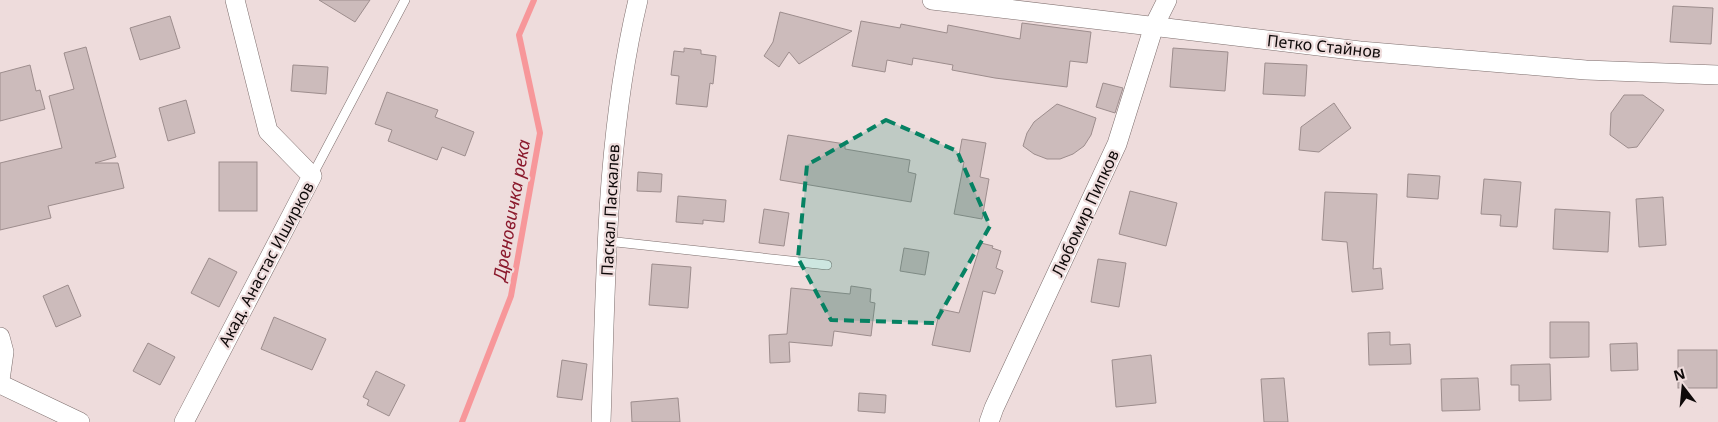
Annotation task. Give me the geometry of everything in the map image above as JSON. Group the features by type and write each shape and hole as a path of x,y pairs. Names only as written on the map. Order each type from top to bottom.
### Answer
{"street":[{"name":"Акад. Анастас Иширков","path":"184,422 312,176 268,131 235,0"},
{"name":"Паскал Паскалев","path":"601,422 607,241 616,126 638,0"},
{"name":"Петко Стайнов","path":"932,0 1360,51 1586,70 1718,75"},
{"name":"Любомир Пипков","path":"989,422 1117,144 1154,26 1167,0"},
{"path":"0,337 4,352 0,380"},
{"path":"0,384 80,422"}],"lane":[{"path":"312,176 405,0"},
{"path":"607,241 827,265"}],"highlighted area":[{"path":"886,120 957,151 990,226 935,323 831,320 798,258 807,165"}],"building":[{"path":"319,0 370,0 355,22"},
{"path":"1673,6 1713,8 1711,44 1670,42"},
{"path":"780,12 852,31 799,64 789,52 779,67 764,56 773,42"},
{"path":"170,16 180,48 140,60 130,28"},
{"path":"861,21 900,28 901,24 947,33 948,25 1020,39 1022,23 1091,32 1087,63 1070,61 1067,87 995,78 952,70 953,65 913,58 912,65 887,60 885,72 852,66"},
{"path":"86,47 116,157 95,163 118,163 124,188 48,206 51,218 0,230 0,163 62,148 49,96 74,89 64,53"},
{"path":"684,48 701,50 701,54 716,56 713,84 710,83 707,107 676,104 679,76 671,75 674,51 684,52"},
{"path":"1173,48 1228,52 1225,91 1170,87"},
{"path":"1265,63 1307,65 1305,96 1263,94"},
{"path":"30,65 36,91 40,90 45,109 0,121 0,73"},
{"path":"293,65 328,67 326,94 291,91"},
{"path":"1103,83 1123,88 1115,113 1096,107"},
{"path":"387,92 438,110 435,117 474,132 465,156 442,147 437,160 388,141 392,130 375,124"},
{"path":"1624,95 1643,95 1664,110 1637,147 1628,148 1610,135 1611,113"},
{"path":"186,100 195,133 168,141 159,108"},
{"path":"1334,103 1351,128 1319,152 1299,150 1301,127"},
{"path":"1057,104 1096,118 1091,135 1084,146 1073,154 1060,159 1047,159 1034,154 1023,146 1027,133 1034,122"},
{"path":"788,135 845,144 845,149 910,160 908,172 916,174 911,202 780,180"},
{"path":"962,139 986,143 980,177 989,179 982,219 954,214 964,162 958,161"},
{"path":"219,162 257,162 257,211 219,211"},
{"path":"638,172 662,174 661,192 637,191"},
{"path":"1408,174 1440,176 1438,199 1407,197"},
{"path":"1484,179 1521,182 1517,227 1500,226 1501,215 1481,214"},
{"path":"1130,191 1177,203 1166,246 1119,234"},
{"path":"1325,192 1377,194 1373,269 1381,268 1383,289 1352,292 1347,242 1322,240"},
{"path":"678,196 726,200 724,222 703,220 703,224 676,222"},
{"path":"1663,197 1666,245 1639,247 1636,199"},
{"path":"764,209 789,213 784,246 759,243"},
{"path":"1555,209 1610,212 1608,252 1553,249"},
{"path":"981,243 993,246 992,248 1001,251 996,268 1003,271 995,294 983,291 970,352 932,345 940,309 959,313"},
{"path":"904,248 929,252 925,275 900,271"},
{"path":"209,258 237,272 219,307 191,293"},
{"path":"1098,259 1126,263 1119,307 1091,302"},
{"path":"652,264 691,267 688,308 649,305"},
{"path":"68,285 81,316 56,327 43,296"},
{"path":"851,286 871,289 870,302 875,303 871,336 834,331 832,346 789,342 790,362 770,363 769,335 787,334 791,288 850,294"},
{"path":"274,317 326,339 312,370 261,349"},
{"path":"1550,322 1589,322 1589,357 1550,358"},
{"path":"1390,332 1390,345 1410,344 1411,364 1369,365 1368,333"},
{"path":"148,343 175,357 160,385 133,371"},
{"path":"1637,343 1638,370 1611,371 1610,344"},
{"path":"1678,350 1717,350 1717,388 1678,388"},
{"path":"1151,355 1156,403 1116,407 1112,360"},
{"path":"562,360 587,364 582,400 557,397"},
{"path":"1550,364 1551,400 1519,401 1519,385 1511,385 1511,365"},
{"path":"376,371 405,385 389,416 367,405 369,400 363,397"},
{"path":"1284,378 1288,422 1264,422 1261,379"},
{"path":"1478,378 1480,410 1442,411 1441,379"},
{"path":"859,393 886,395 885,413 858,411"},
{"path":"678,398 680,422 632,422 631,402"}],"waterway":[{"name":"Дреновичка река","path":"462,422 511,296 540,133 519,35 534,0"}]}
